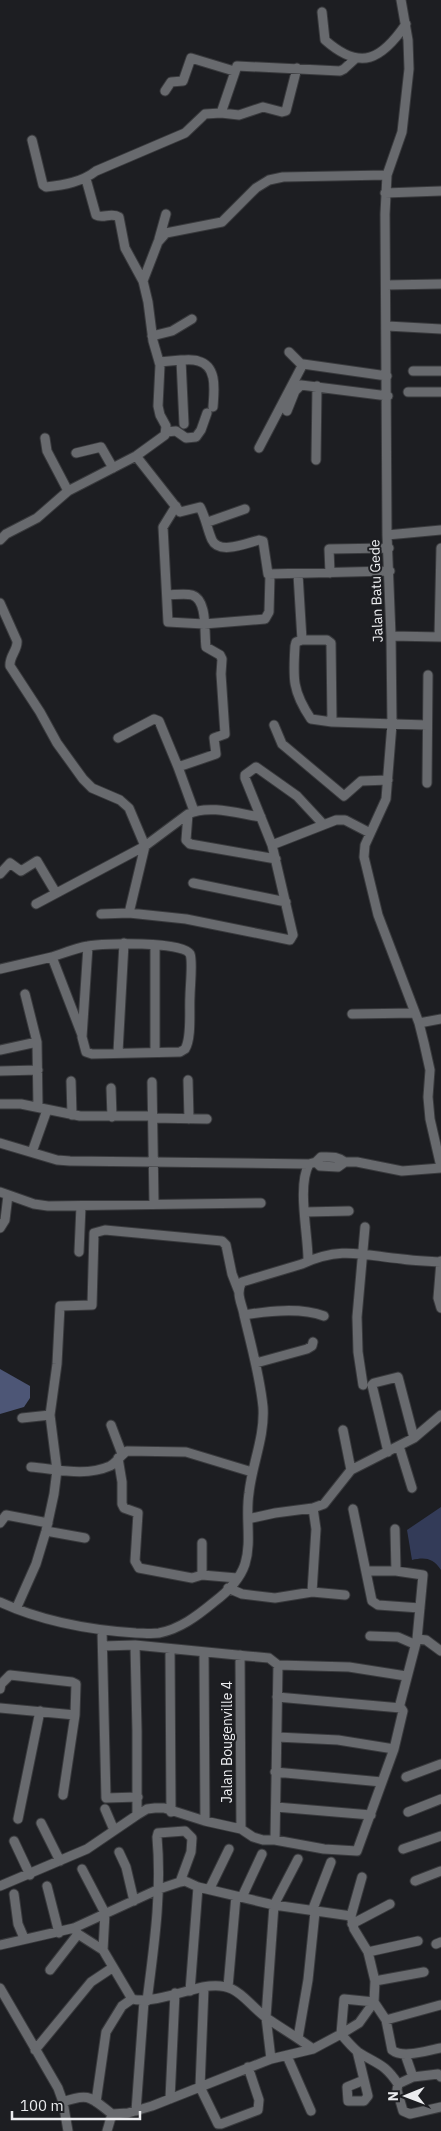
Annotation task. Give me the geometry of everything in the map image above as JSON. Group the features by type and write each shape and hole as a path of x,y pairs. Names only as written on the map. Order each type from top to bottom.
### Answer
{"street":[{"name":"Jalan Batu Gede","path":"401,0 409,54 406,98 402,132 387,175 385,194 388,376 387,535 390,571 392,724 385,802 364,850 366,872 388,944 418,1024 429,1065 428,1097 438,1141 441,1168"},
{"path":"322,12 325,40 345,54 356,58 371,58 383,52 395,40 406,24"},
{"path":"165,91 171,82 183,81 191,58 234,71"},
{"path":"221,113 234,71 239,65 340,71 356,58"},
{"path":"32,140 43,186 51,187 86,179 96,171 185,134 205,114 239,115 263,107 282,112 286,111 297,68"},
{"path":"159,240 166,233 222,222 248,194 269,180 283,177 387,175"},
{"path":"0,540 37,518 68,491 136,456 163,438 166,432 166,426 158,406 161,380 159,362 152,336 148,302 143,281 125,248 119,216 114,214 96,215 86,179"},
{"path":"385,194 441,191"},
{"path":"143,281 159,240 166,214"},
{"path":"386,285 441,284"},
{"path":"152,336 172,331 192,319"},
{"path":"387,326 441,329"},
{"path":"289,352 302,365"},
{"path":"181,360 184,424"},
{"path":"159,362 198,360 207,366 212,374 214,388 210,410 196,437 186,438 176,431 166,432"},
{"path":"259,448 302,365 306,363 388,376"},
{"path":"413,371 441,371"},
{"path":"287,411 298,386 301,385 388,396"},
{"path":"316,460 317,386"},
{"path":"408,392 441,392"},
{"path":"45,438 47,451 68,491"},
{"path":"76,453 101,447 113,468"},
{"path":"136,456 182,512 200,507 208,522 212,541 218,546 228,547 259,540 263,541 266,571 270,575 269,612 265,619 204,624 168,622 163,527 176,506"},
{"path":"208,522 245,509"},
{"path":"387,535 441,530"},
{"path":"330,573 329,549 389,548"},
{"path":"391,636 440,637 441,548"},
{"path":"270,575 390,571"},
{"path":"298,574 302,640"},
{"path":"167,595 192,595 203,605 206,647 220,655 222,659 221,674 226,731 222,736 214,738 216,754 178,767"},
{"path":"0,604 17,640 17,647 10,660 10,666 40,712 62,751 83,779 92,788 120,800 129,808 145,846 129,912"},
{"path":"332,722 331,643 327,640 302,640 296,642 294,682 296,692 311,719 332,722 428,725"},
{"path":"427,783 428,675"},
{"path":"118,738 157,719 178,767 191,813 185,837 190,844 276,859"},
{"path":"274,725 282,744 344,796 361,781 388,780"},
{"path":"101,914 129,912 186,919 287,940 292,939 293,935 286,902 272,845 244,777 256,767 297,796 323,824"},
{"path":"36,904 145,846 191,813 214,810 261,817"},
{"path":"272,845 323,824 341,820 370,833"},
{"path":"0,874 10,863 22,871 37,860 56,893"},
{"path":"193,883 286,902"},
{"path":"118,1052 124,943"},
{"path":"0,969 52,957 88,946 124,943 155,945 184,950 191,956 187,1046 185,1050 180,1052 89,1054 84,1049 82,1037 52,957"},
{"path":"155,945 155,1052"},
{"path":"82,1037 88,946"},
{"path":"25,994 38,1042 38,1070 42,1108 32,1152"},
{"path":"352,1014 414,1013"},
{"path":"418,1024 441,1019"},
{"path":"0,1050 38,1042"},
{"path":"0,1071 38,1070"},
{"path":"188,1080 189,1118"},
{"path":"71,1081 72,1115"},
{"path":"152,1082 154,1204"},
{"path":"111,1088 112,1117"},
{"path":"0,1104 21,1104 72,1115 207,1118"},
{"path":"0,1143 70,1162 312,1163"},
{"path":"308,1260 305,1178 312,1163 321,1157 338,1157 345,1162 357,1162 402,1171 441,1168"},
{"path":"0,1228 5,1220 4,1193 34,1204 81,1206 261,1203"},
{"path":"79,1252 81,1206"},
{"path":"305,1212 349,1211"},
{"path":"363,1384 358,1352 357,1317 365,1227"},
{"path":"0,1602 16,1609 102,1630 158,1633 176,1628 198,1616 237,1578 245,1564 248,1548 248,1495 263,1426 263,1407 256,1363 250,1347 239,1293 232,1274 226,1246 222,1241 155,1234 96,1231 92,1240 92,1305 60,1306 57,1364 50,1415 57,1470 47,1527 36,1564 16,1609"},
{"path":"239,1293 240,1284 246,1280 302,1264 308,1260 343,1252 364,1253 402,1259 441,1261 438,1298 441,1308"},
{"path":"244,1315 281,1310 324,1316"},
{"path":"256,1363 307,1349 312,1346 312,1342"},
{"path":"388,1452 372,1385 374,1383 398,1377 414,1438"},
{"path":"22,1418 50,1415"},
{"path":"248,1519 313,1508 324,1504 351,1470 414,1438 441,1415"},
{"path":"111,1425 120,1456 122,1504 124,1508 138,1513 136,1566 192,1578 202,1575 237,1578"},
{"path":"343,1430 351,1470"},
{"path":"399,1446 412,1488"},
{"path":"31,1467 81,1472 95,1470 111,1466 120,1456 132,1450 186,1452 252,1472"},
{"path":"312,1592 316,1529 313,1508"},
{"path":"353,1509 372,1601 378,1604 420,1608"},
{"path":"0,1523 6,1515 85,1538"},
{"path":"394,1529 396,1571"},
{"path":"202,1543 202,1575"},
{"path":"366,1571 396,1571 423,1575 416,1642 398,1708"},
{"path":"228,1588 242,1594 275,1598 312,1592 344,1595"},
{"path":"102,1630 106,1798 138,1797"},
{"path":"370,1636 398,1637 416,1642 426,1640 441,1651"},
{"path":"103,1646 135,1645 170,1650 240,1655 269,1658 278,1665 349,1667 406,1676"},
{"path":"135,1645 138,1797 136,1815"},
{"path":"170,1650 171,1812"},
{"path":"204,1652 205,1821"},
{"name":"Jalan Bougenville 4","path":"240,1655 241,1828"},
{"path":"275,1840 278,1665"},
{"path":"0,1689 1,1684 10,1675 73,1682 76,1685 75,1715 63,1795"},
{"path":"0,1886 87,1849 136,1815 147,1809 155,1808 164,1808 171,1812 205,1821 241,1828 253,1837 263,1840 275,1840 324,1849 357,1851 394,1749 404,1714 403,1711 398,1708 277,1697"},
{"path":"0,1708 75,1715"},
{"path":"18,1818 40,1711"},
{"path":"277,1737 338,1740 394,1749"},
{"path":"406,1777 441,1764"},
{"path":"275,1772 382,1782"},
{"path":"408,1812 441,1799"},
{"path":"276,1807 371,1815"},
{"path":"105,1809 114,1830"},
{"path":"41,1823 60,1861"},
{"path":"136,2111 146,2001 158,1920 158,1833 185,1831 192,1838 191,1852 180,1882"},
{"path":"403,1849 441,1836"},
{"path":"14,1841 30,1874"},
{"path":"210,1888 229,1849"},
{"path":"119,1852 126,1867 134,1900"},
{"path":"228,1987 239,1896 262,1854"},
{"path":"271,2059 266,2017 274,1905 298,1859"},
{"path":"298,2038 308,1980 314,1911 331,1862"},
{"path":"82,1869 105,1913 102,1950"},
{"path":"415,1881 441,1872"},
{"path":"63,2102 77,2097 90,2097 112,2114 136,2111 271,2059 313,2049 359,2023 374,2002 376,1982 368,1952 352,1920 362,1877"},
{"path":"50,1970 76,1931 105,1913 159,1888 185,1881 198,1887 210,1888 274,1905 314,1911 352,1920 390,1904"},
{"path":"47,1886 59,1933"},
{"path":"190,1991 198,1887"},
{"path":"14,1894 18,1924 24,1938"},
{"path":"1,1946 24,1938 76,1931 102,1950 112,1968 124,1983 132,1999"},
{"path":"368,1952 418,1941"},
{"path":"34,2050 91,1982 112,1968"},
{"path":"376,1982 424,1972"},
{"path":"204,1987 200,2087 218,2124 258,2110 259,2100 248,2068"},
{"path":"96,2102 106,2032 122,2006 132,1999 146,2001 204,1987 228,1987 242,1994 266,2017 313,2049"},
{"path":"0,1988 63,2102 68,2120 68,2131"},
{"path":"170,2099 175,1993"},
{"path":"374,2002 344,1999 341,2034 357,2051 380,2063 398,2084"},
{"path":"374,2002 386,2020 392,2050 397,2054 441,2048"},
{"path":"386,2020 440,2005"},
{"path":"357,2051 364,2080"},
{"path":"405,2054 414,2077"},
{"path":"287,2056 311,2111"},
{"path":"398,2084 414,2077 438,2074 441,2077"},
{"path":"398,2084 397,2090 403,2111 410,2114 441,2107"},
{"path":"107,2131 112,2114"}],"shaded area":[{"path":"0,1369 30,1386 30,1398 24,1407 0,1414"},
{"path":"441,1507 441,1570 428,1559 412,1560 407,1530"}]}
